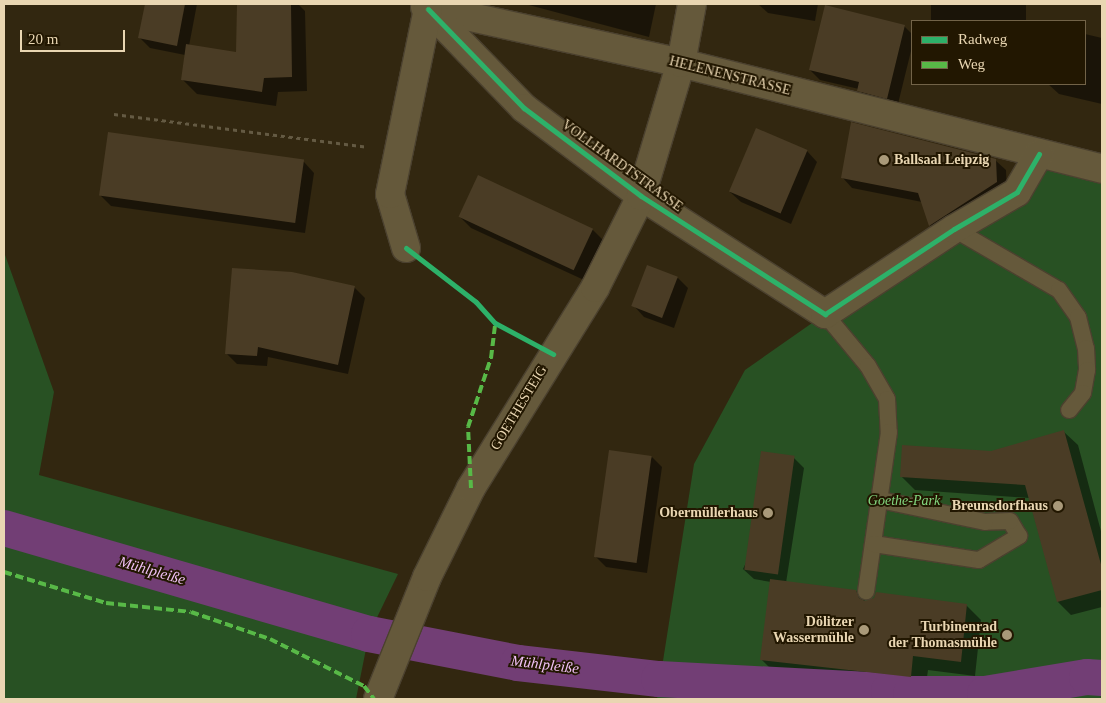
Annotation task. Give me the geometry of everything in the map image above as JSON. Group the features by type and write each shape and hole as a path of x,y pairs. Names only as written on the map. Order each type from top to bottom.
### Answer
{"street":[{"name":"GOETHESTEIG","path":"378,699 427,577 471,488 595,288 641,196 681,63 692,4"},
{"name":"HELENENSTRASSE","path":"424,6 681,63 1102,169"},
{"path":"406,248 390,194 424,6"},
{"name":"VOLLHARDTSTRASSE","path":"424,6 524,108 641,196 825,314"},
{"path":"825,314 954,229 1017,192 1040,154"}],"lane":[{"path":"954,229 1059,290 1078,317 1086,348 1087,370 1083,394 1069,410"},
{"path":"825,314 868,366 886,399 888,432 881,500 866,591"},
{"path":"874,544 979,560 1019,536 1010,521 985,522 881,500"}],"path":[{"path":"114,114 397,151"}],"green space":[{"name":"Goethe-Park","path":"1039,154 1102,169 1102,699 657,699 694,464 745,370 825,314 954,229"},
{"path":"4,252 54,392 39,475 398,574 369,634 356,699 4,699"}],"building":[{"path":"145,4 185,4 177,46 138,38"},
{"path":"237,4 291,4 292,77 264,78 262,92 181,80 186,44 236,52"},
{"path":"825,5 905,25 887,99 857,91 859,82 809,70"},
{"path":"851,122 996,159 997,182 929,226 918,193 841,178"},
{"path":"756,128 808,150 781,213 729,192"},
{"path":"108,132 304,160 295,223 99,195"},
{"path":"478,175 593,229 574,270 459,217"},
{"path":"647,265 678,277 662,318 631,306"},
{"path":"232,268 292,272 355,286 338,365 258,347 257,356 225,354"},
{"name":"Breunsdorfhaus","path":"1064,430 1102,568 1102,590 1057,602 1025,485 900,477 902,445 991,451"},
{"path":"609,450 652,456 637,563 594,557"},
{"name":"Obermüllerhaus","path":"761,451 795,456 778,575 744,570"},
{"name":"Dölitzer Wassermühle","path":"770,579 856,590 859,598 865,601 874,598 876,592 967,604 961,662 913,656 911,677 760,660"}],"waterway":[{"name":"Mühlpleiße","path":"4,528 369,634 518,663 659,679 889,691 911,694 985,694 1087,677 1102,678"}],"marked path":[{"path":"471,488 468,427 491,358 495,323"},
{"path":"4,572 106,603 191,612 270,639 364,686 374,699"}],"cycle path":[{"path":"428,9 524,108 641,196 825,314 954,229 1017,192 1039,154"},
{"path":"406,248 476,302 495,323 553,354"}],"place":[{"name":"Ballsaal Leipzig","path":"884,160"},
{"name":"Breunsdorfhaus","path":"1058,506"},
{"name":"Obermüllerhaus","path":"768,513"},
{"name":"Dölitzer Wassermühle","path":"864,630"},
{"name":"Turbinenrad der Thomasmühle","path":"1007,635"}]}
